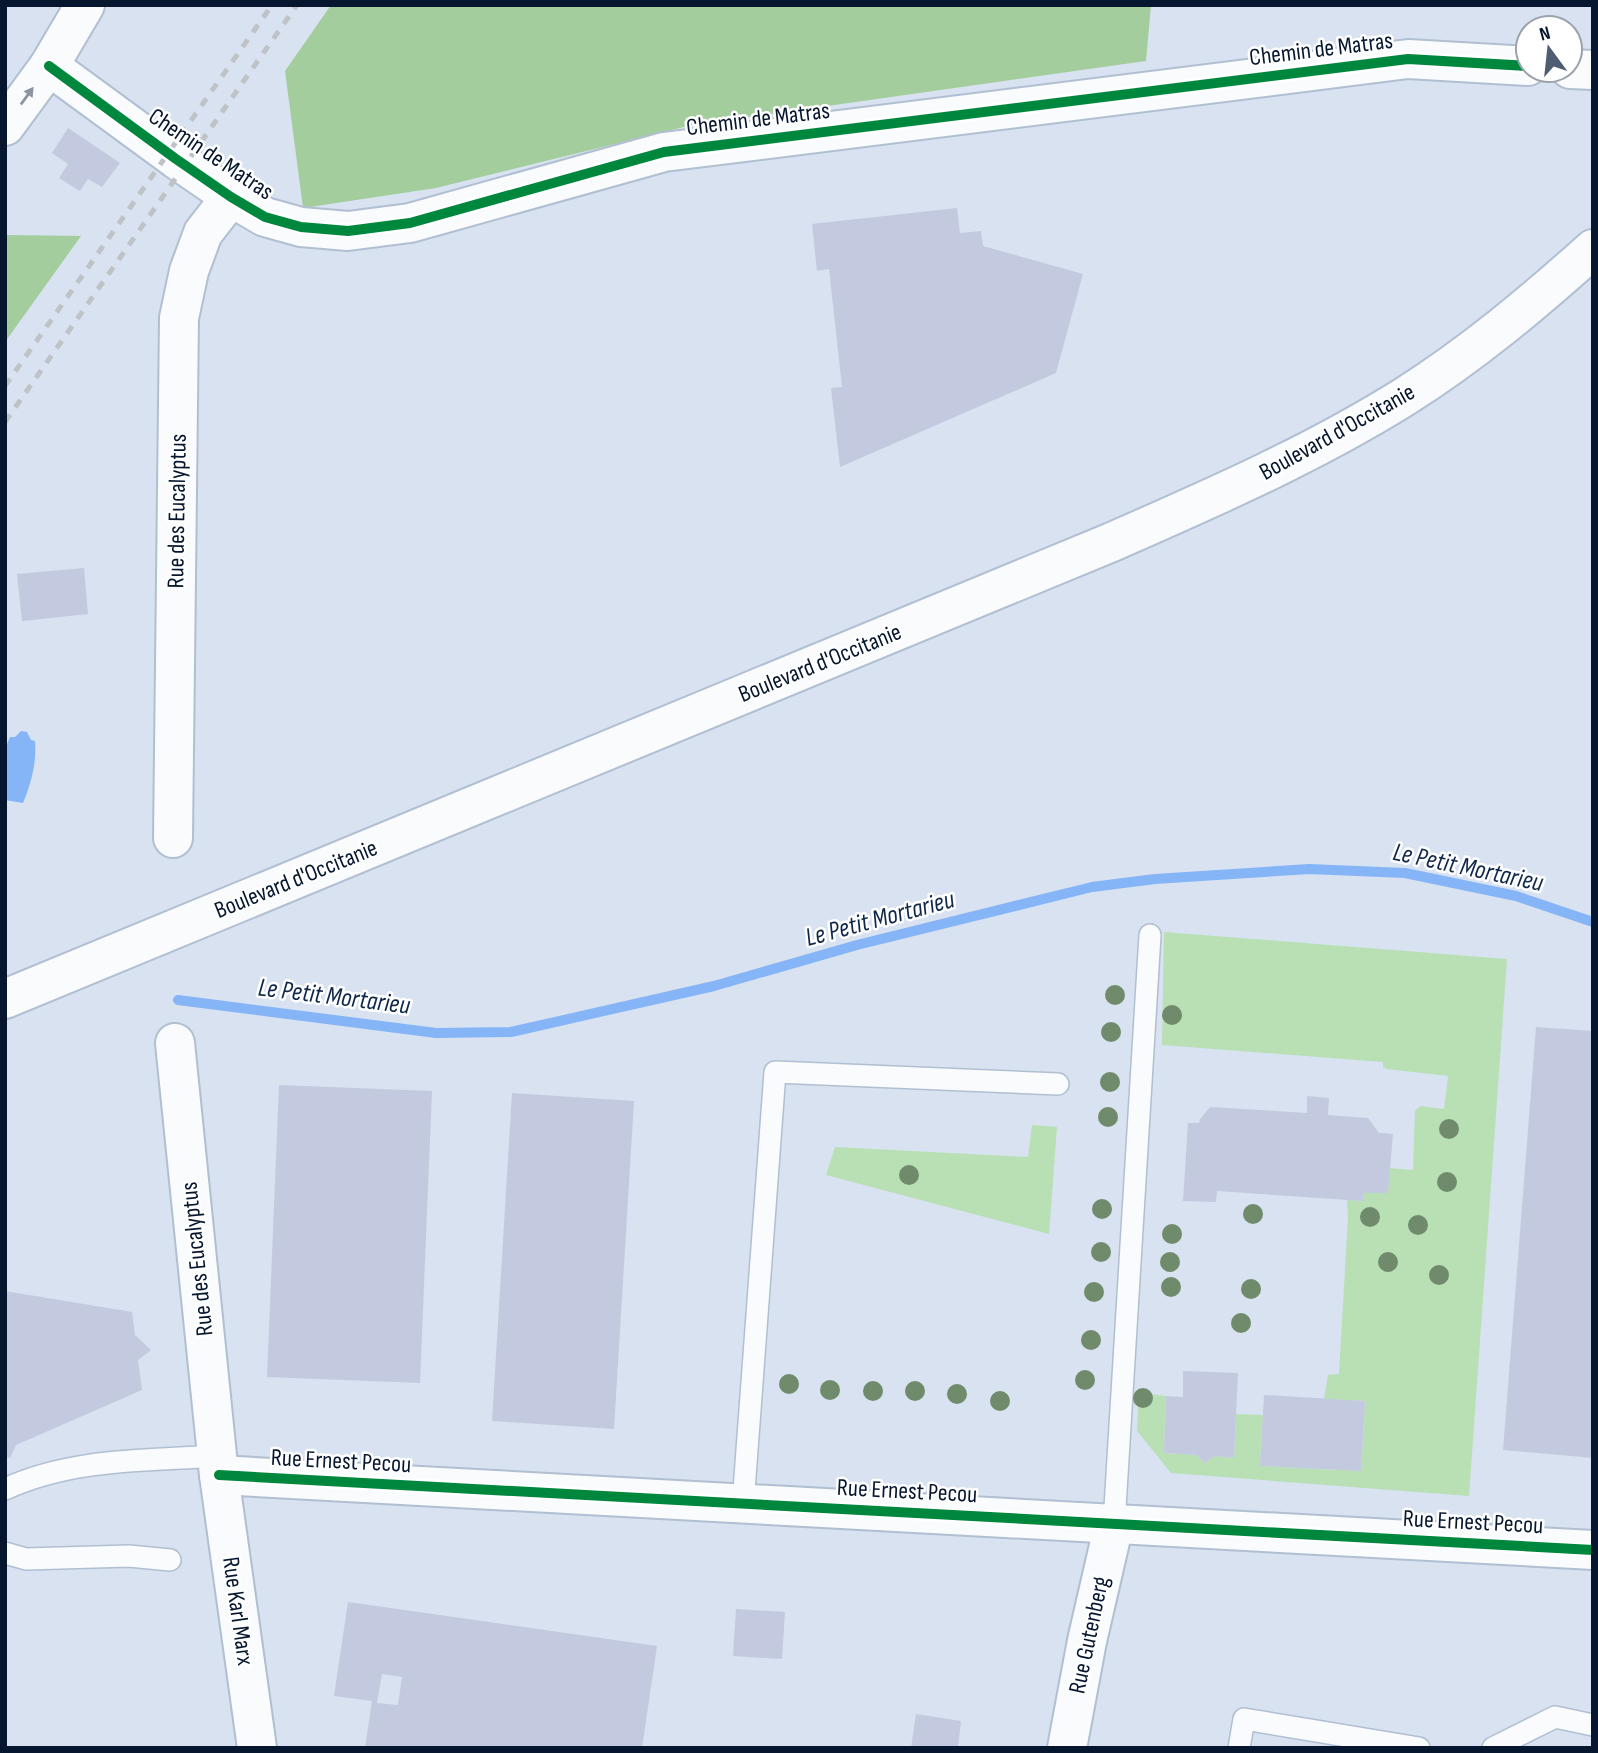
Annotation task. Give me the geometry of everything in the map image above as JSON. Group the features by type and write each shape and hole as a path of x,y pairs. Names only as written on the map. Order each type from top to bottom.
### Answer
{"street":[{"path":"5,126 49,66 85,5"},
{"name":"Chemin de Matras","path":"49,66 230,197 265,217 301,227 348,231 410,223 664,152 1408,60 1514,65"},
{"name":"Rue des Eucalyptus","path":"173,838 179,318 189,271 203,233 230,197"},
{"name":"Boulevard d'Occitanie","path":"5,999 1100,547 1264,474 1336,437 1472,350 1537,299 1593,249"},
{"name":"Rue des Eucalyptus","path":"174,1043 218,1466"},
{"name":"Rue Ernest Pecou","path":"218,1466 743,1504 1593,1550"},
{"name":"Rue Karl Marx","path":"218,1466 257,1748"},
{"name":"Rue Gutenberg","path":"1067,1748 1087,1641 1114,1524"}],"lane":[{"path":"1114,1524 1150,935"},
{"path":"743,1504 775,1072 1058,1084"},
{"path":"5,1489 33,1476 85,1465 218,1466"},
{"path":"5,1553 26,1559 129,1556 170,1560"},
{"path":"1493,1748 1555,1717 1593,1725"},
{"path":"1239,1748 1244,1719 1419,1748"}],"green space":[{"path":"331,5 1151,5 1146,61 692,125 436,188 303,208 285,71"},
{"path":"5,235 81,236 5,342"},
{"path":"1164,932 1507,959 1469,1496 1171,1473 1137,1431 1139,1393 1166,1396 1164,1453 1196,1455 1205,1463 1215,1456 1234,1458 1236,1414 1263,1415 1260,1466 1361,1471 1365,1401 1324,1399 1328,1375 1339,1374 1347,1200 1363,1201 1364,1193 1388,1193 1390,1168 1413,1170 1415,1111 1420,1106 1444,1109 1448,1076 1387,1069 1383,1067 1383,1062 1162,1045"},
{"path":"1032,1125 1057,1127 1049,1234 826,1175 835,1147 1028,1157"}],"water":[{"path":"21,731 27,732 31,740 35,741 33,773 23,803 5,800 5,749 10,737 15,737"}],"building":[{"path":"68,128 120,163 102,187 88,179 80,191 59,178 68,164 52,153"},
{"path":"957,208 960,233 981,231 983,246 1083,274 1056,373 840,467 831,388 842,387 829,269 817,271 812,224"},
{"path":"84,568 88,614 22,621 17,574"},
{"path":"1536,1027 1593,1031 1593,1458 1503,1450"},
{"path":"279,1085 432,1091 420,1383 267,1377"},
{"path":"512,1093 634,1101 614,1429 492,1421"},
{"path":"1307,1096 1329,1098 1328,1115 1368,1118 1379,1133 1393,1134 1388,1193 1364,1193 1363,1201 1217,1191 1216,1202 1183,1201 1188,1123 1199,1123 1210,1107 1307,1113"},
{"path":"5,1291 132,1312 135,1335 151,1350 138,1360 142,1390 16,1445 10,1458 5,1456"},
{"path":"1183,1371 1238,1373 1234,1458 1215,1456 1205,1463 1196,1455 1164,1453 1166,1396 1183,1397"},
{"path":"1264,1395 1365,1401 1361,1471 1260,1466"},
{"path":"348,1602 657,1646 642,1748 365,1748 372,1701 334,1696","holes":["382,1674 402,1677 398,1705 377,1703"]},
{"path":"736,1609 785,1612 782,1659 733,1656"},
{"path":"916,1714 961,1721 958,1748 911,1748"}],"waterway":[{"name":"Le Petit Mortarieu","path":"178,1000 436,1033 511,1032 714,986 857,945 1092,887 1155,879 1309,869 1405,873 1516,896 1593,922"}],"railway":[{"path":"5,386 272,5"},
{"path":"5,422 297,5"}],"cycle path":[{"path":"49,66 176,159 265,217 301,227 348,231 410,223 664,152 1408,59 1514,65"},
{"path":"219,1475 1593,1550"}]}
